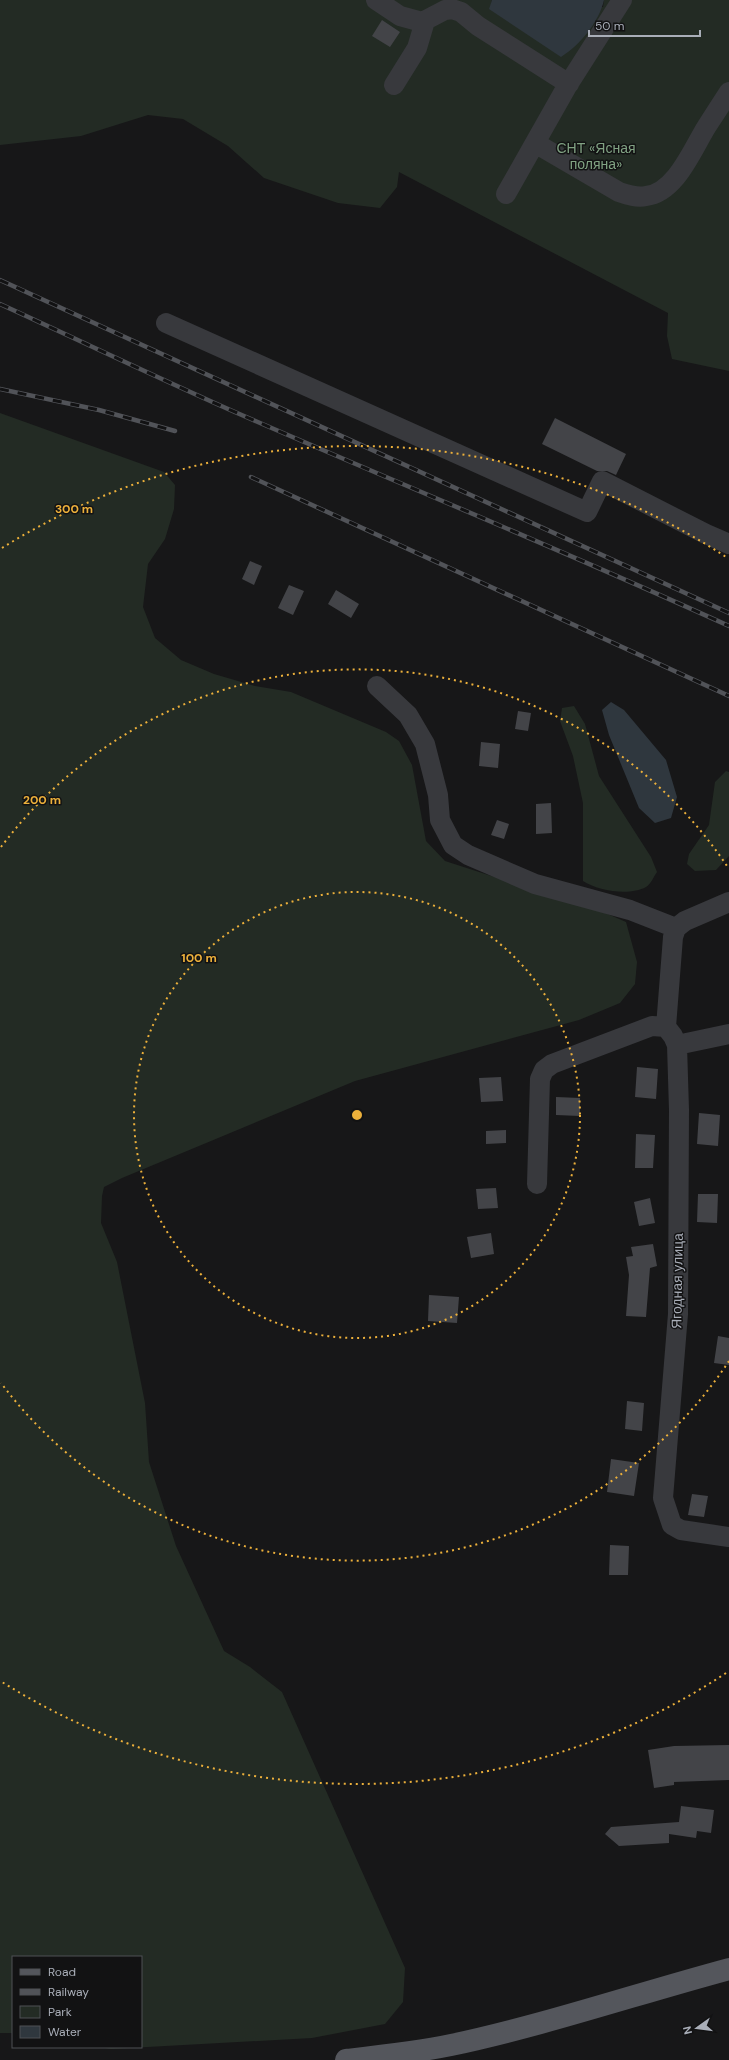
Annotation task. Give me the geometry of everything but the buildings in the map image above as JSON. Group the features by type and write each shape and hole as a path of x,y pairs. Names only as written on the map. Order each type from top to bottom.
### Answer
{"main road":[{"path":"346,2060 406,2053 451,2045 729,1969"}],"street":[{"path":"376,0 400,16 412,21 425,21 454,4 461,12 488,33 569,84"},
{"path":"506,194 569,84 622,0"},
{"path":"394,85 417,48 423,32 425,21"},
{"path":"535,143 619,192 632,196 647,196 658,193 669,185 680,172 729,92"},
{"path":"166,323 587,512 602,481 706,534 729,544"},
{"path":"377,686 408,715 425,744 438,795 440,820 453,845 468,855 535,884 630,910 676,928"},
{"path":"537,1184 540,1079 544,1070 552,1064 652,1026 666,1027 672,937 676,928 685,921 729,902"},
{"name":"Ягодная улица","path":"666,1027 673,1036 677,1045 679,1110 678,1314 663,1498 672,1525 681,1530 729,1537"},
{"path":"677,1045 729,1034"}],"green space":[{"name":"СНТ «Ясная поляна»","path":"0,0 492,0 490,9 603,7 604,0 729,0 729,371 672,359 667,336 668,313 399,172 397,187 380,208 338,203 264,178 228,146 183,119 148,115 81,136 0,145"},
{"path":"0,413 164,472 175,485 174,509 165,539 148,564 143,607 155,638 181,660 214,674 255,686 291,692 386,732 399,741 412,765 426,841 445,861 603,912 626,922 637,962 635,984 620,1003 579,1020 355,1081 122,1178 104,1187 102,1196 101,1223 117,1262 145,1403 149,1462 176,1546 224,1651 250,1667 282,1692 405,1968 403,2002 385,2024 312,2038 142,2047 142,1956 12,1956 12,2033 0,2033"},
{"path":"574,706 585,724 599,776 651,857 657,872 648,886 639,890 623,892 605,890 583,881 583,803 573,756 560,721 562,708"},
{"path":"726,771 729,772 729,856 716,870 695,871 687,864 689,854 709,825 715,782"},
{"path":"105,2048 129,2048 111,2049"}],"water":[{"path":"492,0 604,0 598,16 588,32 575,46 561,57 489,9"},
{"path":"611,702 624,710 666,760 677,797 671,818 655,823 639,808 609,735 602,710"}],"railway":[{"path":"0,280 729,613"},
{"path":"0,304 244,416 548,546 729,626"},
{"path":"0,389 99,410 175,431"},
{"path":"251,477 729,696"}]}
